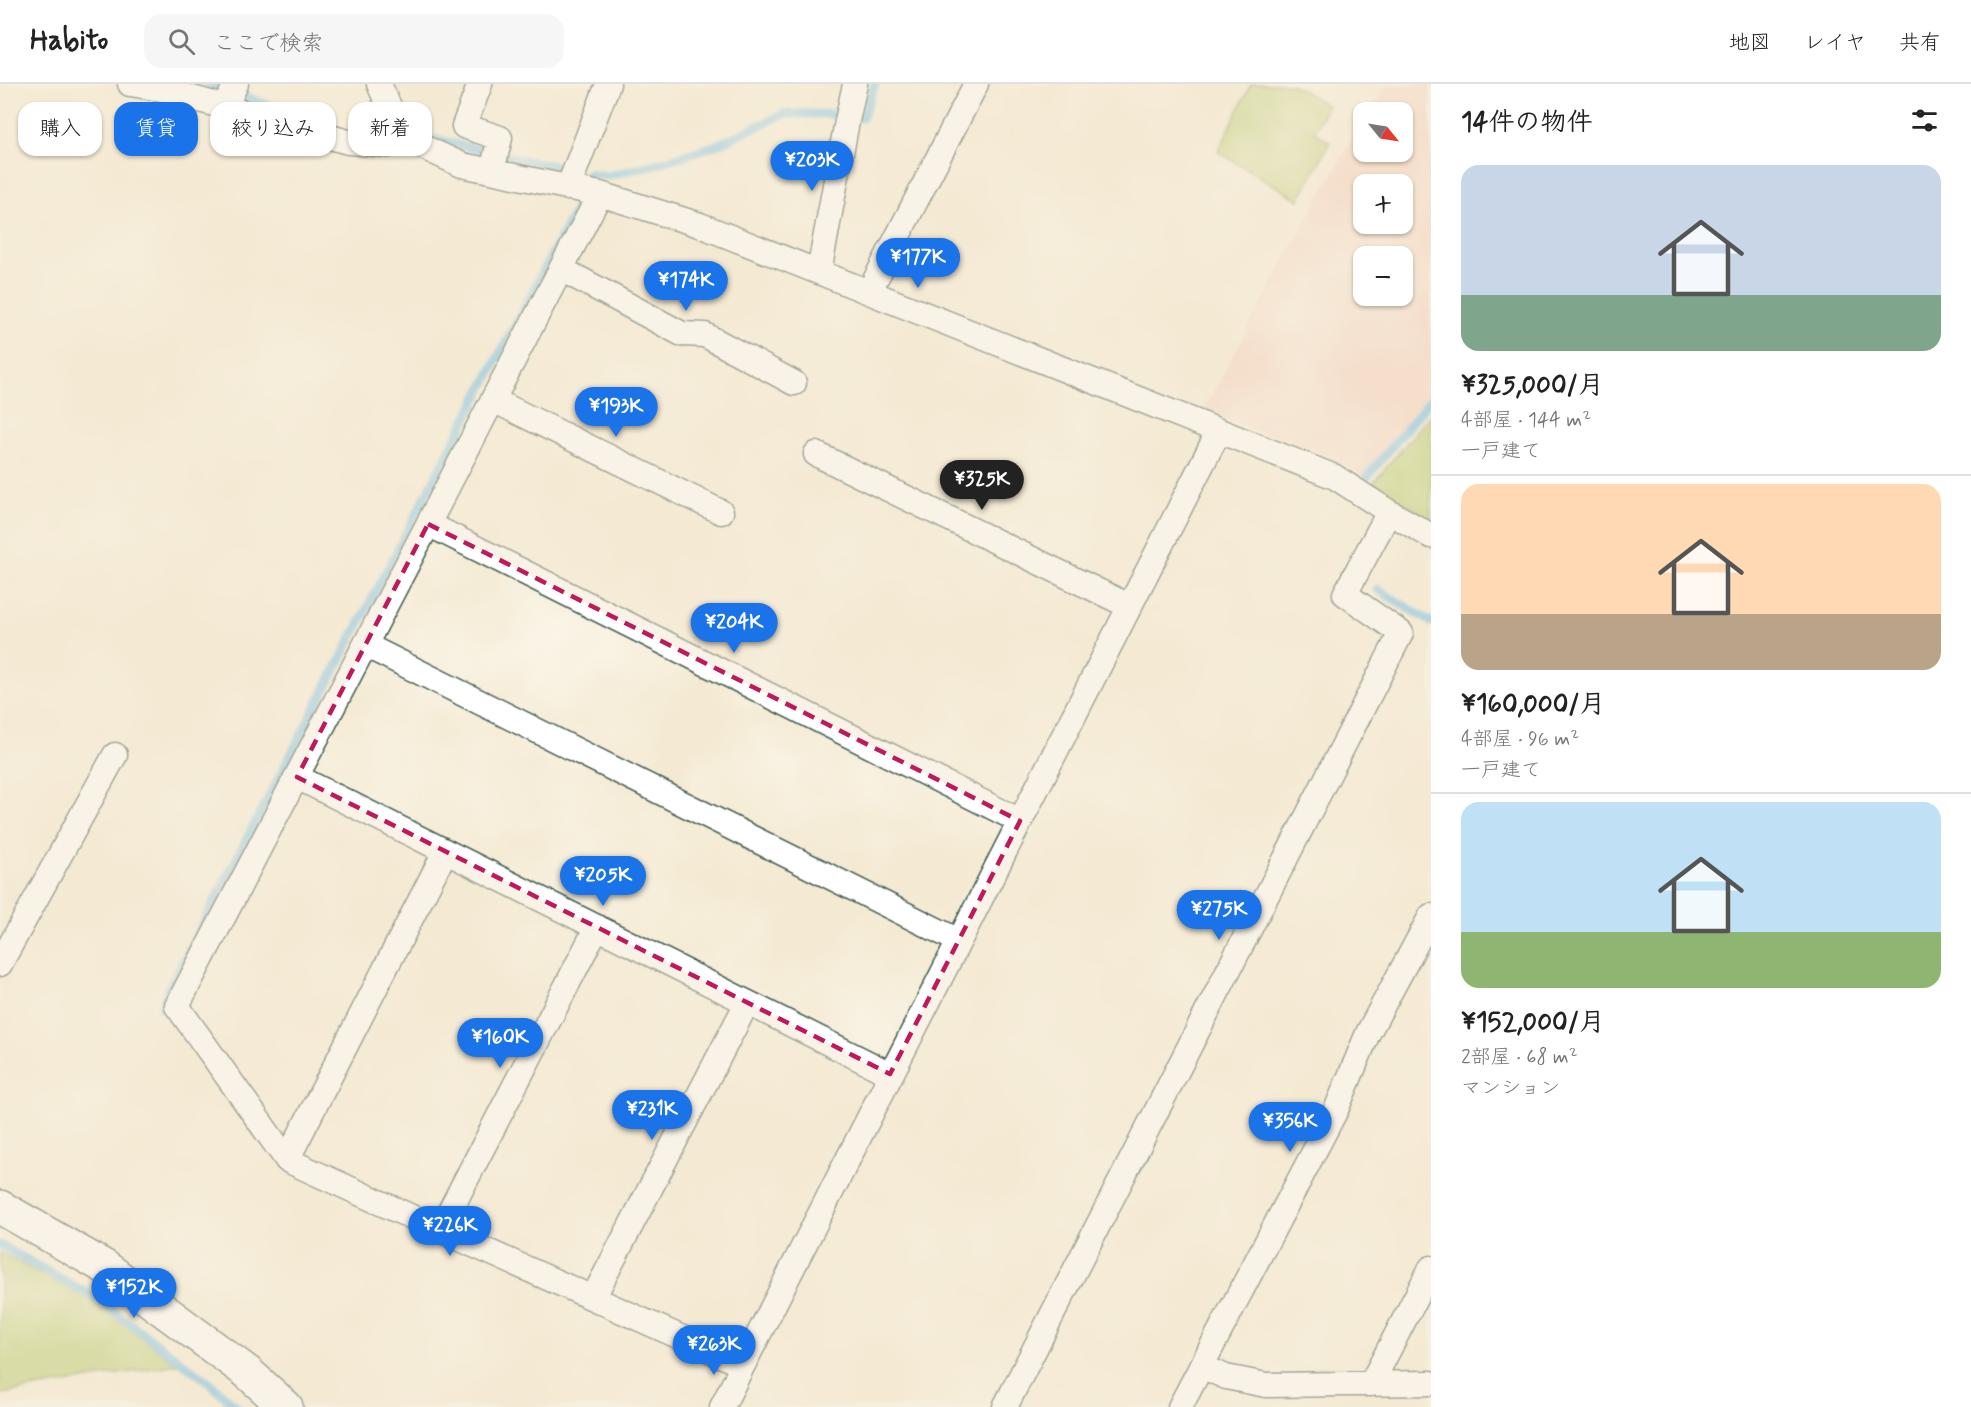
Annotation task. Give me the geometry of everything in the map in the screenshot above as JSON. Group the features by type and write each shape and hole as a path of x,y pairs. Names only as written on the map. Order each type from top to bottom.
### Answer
{"street":[{"path":"130,84 162,89 232,94 348,142"},
{"path":"480,84 464,126 500,138 495,160"},
{"path":"608,84 561,269 177,1006 287,1160 743,1365"},
{"path":"819,272 855,84"},
{"path":"869,292 976,84"},
{"path":"432,152 462,165 495,160 581,184 700,225 1335,477 1431,536"},
{"path":"561,269 682,334 705,335 794,383"},
{"path":"493,400 721,512"},
{"path":"722,1407 1219,431"},
{"path":"816,454 1129,606"},
{"path":"1005,1407 1401,633 1345,594 1389,512"},
{"path":"428,524 1020,821"},
{"path":"365,645 959,940"},
{"path":"0,964 115,755"},
{"path":"297,777 890,1074"},
{"path":"287,1160 445,852"},
{"path":"1180,1407 1336,1110 1368,1033 1431,916"},
{"path":"440,1230 597,927"},
{"path":"593,1298 747,1003"},
{"path":"0,1208 105,1267 247,1372 286,1407"},
{"path":"1371,1384 1431,1268"},
{"path":"1201,1366 1226,1377 1266,1385 1431,1383"}],"highlighted area":[{"path":"428,524 1020,821 890,1074 297,777"}],"shaded area":[{"path":"1387,84 1431,84 1431,395 1364,477 1327,456 1271,434 1268,436 1204,409 1353,138 1353,162 1413,162 1413,102 1377,102"}],"green space":[{"path":"1251,84 1292,84 1328,106 1314,132 1330,142 1299,200 1218,152"},
{"path":"1431,414 1431,520 1373,483"},
{"path":"0,1253 91,1299 177,1364 0,1394"}],"waterway":[{"path":"209,84 260,102"},
{"path":"588,173 607,176 656,164 714,146 784,114 827,114 862,118 875,84"},
{"path":"437,139 512,158 575,170"},
{"path":"162,1008 168,990 594,174"},
{"path":"1367,477 1431,399"},
{"path":"1377,589 1431,622"},
{"path":"0,1245 97,1299 206,1380 237,1407"}]}
